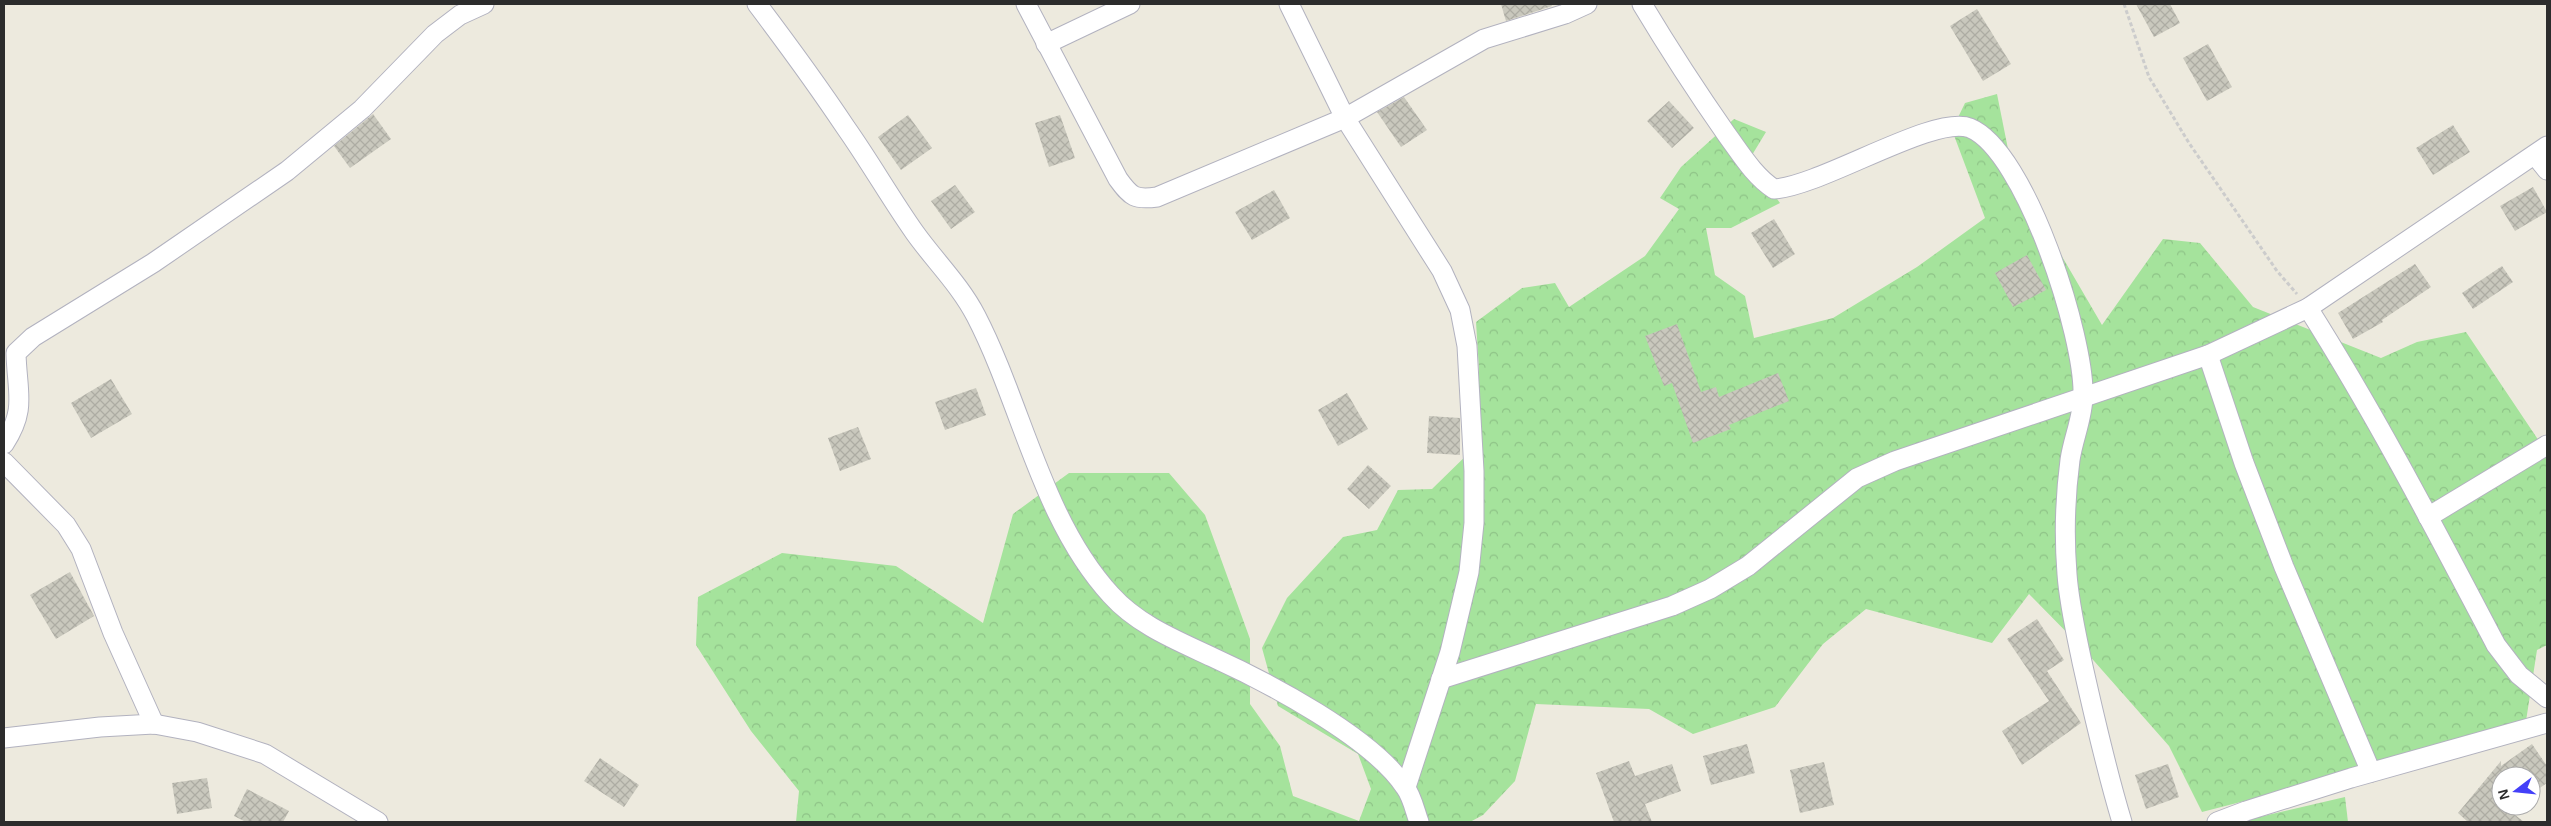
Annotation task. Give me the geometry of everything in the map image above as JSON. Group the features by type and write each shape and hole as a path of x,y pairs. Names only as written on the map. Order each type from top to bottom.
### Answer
{"street":[{"path":"4,444 15,427 20,405 16,353 33,337 153,263 287,171 362,109 435,34 460,15 484,4"},
{"path":"757,4 847,128 914,232 968,301 987,339 1051,496 1068,532 1080,556 1111,596 1140,620 1156,630 1244,671 1303,705 1365,746 1406,788 1419,822"},
{"path":"1026,4 1118,179 1128,193 1141,199 1157,198 1345,118 1484,40 1565,14 1587,4"},
{"path":"1046,44 1130,4"},
{"path":"1289,4 1345,118 1442,271 1460,310 1467,346 1472,406 1474,523 1469,572 1441,679 1406,788"},
{"path":"1642,4 1689,82 1751,168 1764,183 1774,189 1801,185 1884,150 1951,126 1970,128 1987,140 1999,154 2020,186 2048,248 2076,332 2084,396 2071,459 2065,517 2067,575 2102,758 2122,822"},
{"path":"1441,679 1672,606 1710,589 1748,566 1857,478 1895,461 2208,355 2308,308 2541,151 2547,170"},
{"path":"2308,308 2356,383 2496,646 2519,675 2547,698"},
{"path":"2208,355 2244,463 2284,567 2371,772"},
{"path":"2428,517 2547,445"},
{"path":"4,462 66,525 81,549 113,633 154,724"},
{"path":"4,738 100,727 154,724 197,732 265,754 378,822"},
{"path":"2217,822 2246,810 2371,772 2545,727"}],"path":[{"path":"2124,4 2150,77 2179,127 2277,271 2308,308"}],"green space":[{"path":"1997,94 2015,184 2053,241 2102,325 2163,239 2200,243 2253,307 2381,358 2417,342 2466,332 2547,453 2547,645 2537,650 2526,721 2330,779 2202,812 2169,746 2087,653 2029,594 1992,643 1866,609 1823,644 1775,707 1693,734 1649,709 1536,704 1515,781 1483,815 1470,822 796,822 799,791 751,731 696,645 698,597 782,553 896,566 983,623 1013,514 1069,473 1169,473 1205,515 1250,639 1250,704 1280,746 1293,796 1359,821 1371,789 1358,754 1278,706 1262,648 1287,598 1343,537 1377,530 1398,490 1432,489 1476,446 1479,369 1476,322 1522,288 1555,283 1569,307 1645,256 1679,209 1660,198 1681,167 1734,119 1766,132 1749,160 1780,203 1731,228 1706,228 1715,275 1745,296 1754,338 1833,318 1917,267 1985,218 1952,130 1965,103"},
{"path":"2345,797 2348,822 2239,822 2242,821"}],"building":[{"path":"1501,4 1551,4 1552,6 1506,21"},
{"path":"2136,4 2170,4 2180,23 2154,37"},
{"path":"1977,9 2011,64 1983,81 1950,26"},
{"path":"2208,44 2232,87 2207,101 2183,58"},
{"path":"1404,97 1427,130 1401,147 1377,112"},
{"path":"1669,101 1694,128 1672,148 1647,121"},
{"path":"373,114 391,139 350,168 334,146"},
{"path":"908,115 932,148 901,170 878,137"},
{"path":"1060,115 1075,158 1049,167 1035,123"},
{"path":"2453,125 2470,152 2433,175 2416,148"},
{"path":"955,185 975,212 951,229 931,201"},
{"path":"2533,187 2547,212 2515,231 2500,206"},
{"path":"1274,190 1290,218 1252,240 1235,212"},
{"path":"1774,219 1795,254 1773,268 1751,233"},
{"path":"2027,255 2046,290 2013,307 1995,273"},
{"path":"2415,264 2431,287 2382,320 2383,322 2353,339 2338,313"},
{"path":"2502,266 2513,282 2473,309 2462,293"},
{"path":"1677,324 1701,392 1716,387 1719,397 1778,373 1789,401 1729,425 1731,429 1693,443 1672,383 1664,386 1645,336"},
{"path":"111,379 132,414 91,438 71,403"},
{"path":"976,388 986,415 945,430 935,402"},
{"path":"1347,393 1368,429 1338,446 1318,410"},
{"path":"1429,416 1460,418 1460,455 1427,453"},
{"path":"858,427 871,459 840,471 828,438"},
{"path":"1368,465 1391,486 1369,509 1347,489"},
{"path":"70,572 94,616 56,639 30,595"},
{"path":"2037,619 2064,660 2047,671 2081,723 2022,765 2002,731 2049,701 2007,639"},
{"path":"1747,744 1755,773 1711,785 1703,756"},
{"path":"2532,744 2547,766 2547,783 2541,787 2541,766 2501,766"},
{"path":"600,758 639,785 624,807 584,781"},
{"path":"1629,761 1635,776 1672,764 1681,791 1645,804 1652,822 1614,822 1596,773"},
{"path":"1824,762 1834,805 1800,813 1790,770"},
{"path":"2168,764 2179,797 2146,809 2135,775"},
{"path":"2491,773 2491,816 2516,816 2524,822 2468,822 2458,813"},
{"path":"207,778 212,808 177,814 172,783"},
{"path":"247,789 289,811 283,822 246,822 234,816"}]}
